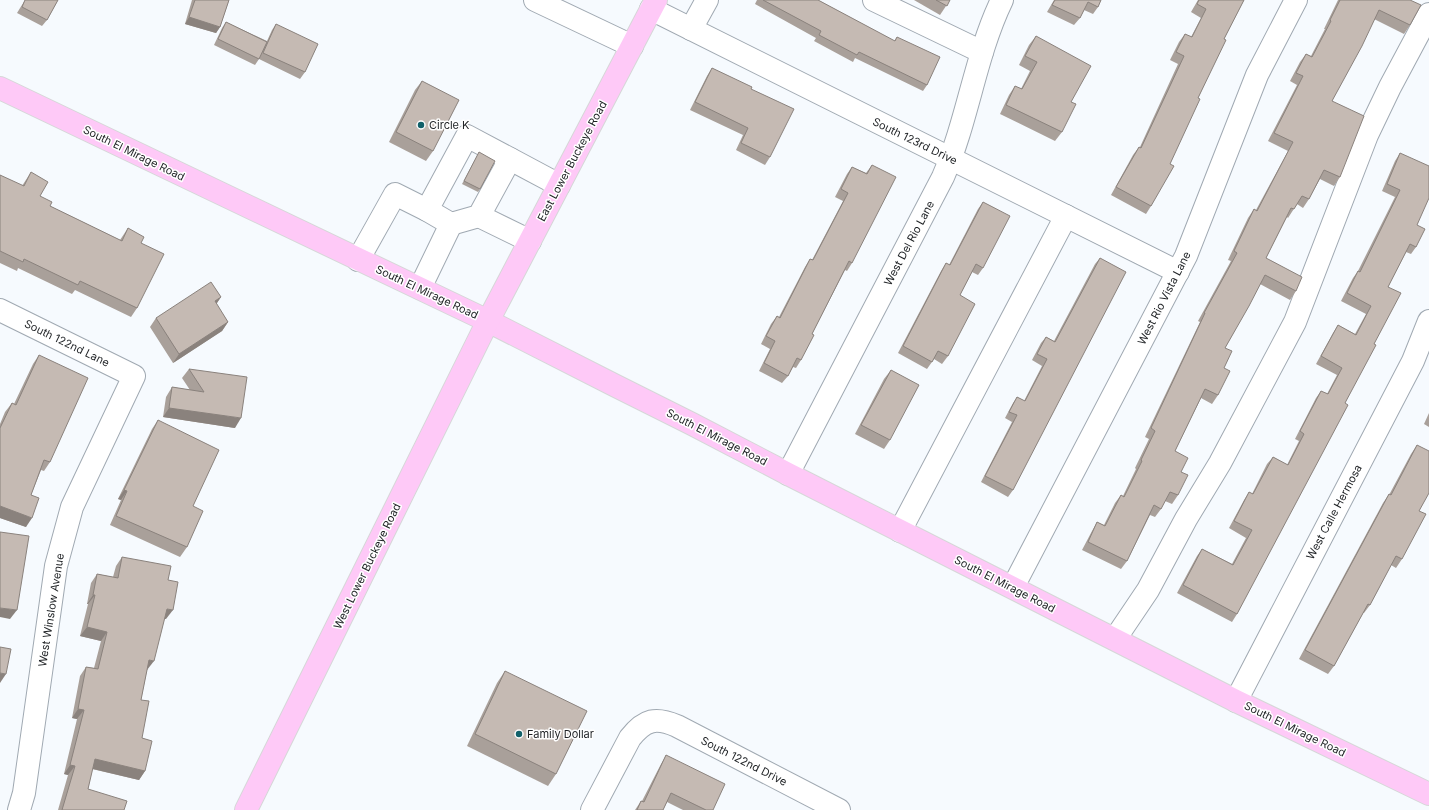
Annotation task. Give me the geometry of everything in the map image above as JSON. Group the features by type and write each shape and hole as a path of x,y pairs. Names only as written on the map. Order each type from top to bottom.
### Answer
{"main road":[{"name":"East Lower Buckeye Road","path":"488,321 653,4"},
{"name":"South El Mirage Road","path":"0,88 488,321 1236,701 1429,794"},
{"name":"West Lower Buckeye Road","path":"246,810 488,321"}],"street":[{"path":"535,0 632,46"},
{"path":"691,29 707,0"},
{"path":"874,0 982,52"},
{"name":"West Del Rio Lane","path":"788,474 943,177 951,159 987,34 1002,0"},
{"name":"West Rio Vista Lane","path":"1013,587 1178,272 1194,238 1257,75 1296,0"},
{"name":"South 123rd Drive","path":"653,4 691,29 1178,272"},
{"path":"1115,639 1148,590 1186,519 1220,463 1295,322 1367,135 1392,82 1429,14"},
{"path":"427,210 467,136 559,185"},
{"path":"479,216 510,159"},
{"path":"358,260 395,194 451,224 479,216 530,241"},
{"path":"900,531 1066,216"},
{"path":"420,288 451,224"},
{"name":"South 122nd Lane","path":"0,310 134,376"},
{"name":"West Calle Hermosa","path":"1236,701 1410,366 1429,321"},
{"name":"West Winslow Avenue","path":"19,810 24,793 56,566 72,507 134,376"},
{"name":"South 122nd Drive","path":"592,810 630,738 637,729 647,722 656,720 677,726 839,810"}],"building":[{"path":"25,0 58,0 47,20 22,7"},
{"path":"195,0 229,0 220,27 189,17"},
{"path":"763,0 818,0 895,41 897,37 940,57 927,85 859,52 857,55 819,35 821,31"},
{"path":"936,0 950,0 947,6"},
{"path":"1055,0 1101,0 1098,7 1088,2 1080,18 1052,5"},
{"path":"1199,0 1244,0 1224,39 1226,40 1198,98 1200,99 1170,164 1174,166 1151,206 1116,187 1139,147 1141,148 1184,56 1176,52 1185,34 1192,37 1206,9 1197,4"},
{"path":"1340,0 1410,0 1421,5 1410,25 1379,10 1362,46 1332,101 1364,116 1340,177 1324,170 1309,199 1302,196 1294,209 1291,208 1266,258 1302,277 1296,291 1265,275 1225,348 1232,351 1224,368 1230,371 1218,395 1205,389 1175,451 1188,458 1181,472 1188,475 1178,495 1170,492 1161,509 1154,505 1127,561 1088,542 1097,522 1105,526 1121,495 1124,497 1155,431 1151,428 1204,313 1237,253 1234,251 1254,209 1257,211 1293,142 1274,133 1303,76 1296,73 1306,54 1312,57"},
{"path":"226,22 267,42 259,59 218,39"},
{"path":"276,24 318,44 305,72 263,53"},
{"path":"1036,36 1091,66 1071,102 1076,104 1062,132 1006,105 1015,86 1022,89 1037,62 1025,56"},
{"path":"712,68 752,87 751,89 794,109 770,157 741,143 748,128 695,102"},
{"name":"Circle K","path":"422,81 459,100 433,151 396,132"},
{"name":"Circle K","path":"479,152 495,161 480,189 464,181"},
{"path":"1400,153 1429,166 1429,198 1417,225 1425,229 1416,247 1410,244 1388,287 1401,293 1374,344 1376,345 1345,403 1348,405 1237,614 1183,585 1202,549 1233,565 1252,530 1234,521 1249,492 1253,494 1273,457 1288,465 1304,434 1300,431 1321,391 1328,394 1342,368 1321,356 1338,325 1356,335 1371,306 1347,293 1358,271 1360,272 1400,190 1387,184"},
{"path":"872,165 896,177 852,263 849,261 812,334 814,335 801,360 797,358 788,376 764,363 775,341 766,336 777,316 780,318 810,259 813,260 848,193 841,189 852,167 867,174"},
{"path":"31,172 48,182 40,196 52,202 50,206 122,241 128,228 144,237 141,243 164,254 137,308 80,281 78,285 24,259 23,262 0,251 0,175 24,186"},
{"path":"983,202 1010,216 983,268 976,264 960,295 975,304 948,356 938,351 932,362 903,346 946,263 950,265"},
{"path":"1100,258 1126,272 1013,490 985,476 1017,415 1009,412 1017,397 1025,401 1047,359 1037,354 1046,337 1055,342"},
{"path":"211,282 221,297 215,301 228,322 179,354 156,318"},
{"path":"39,355 88,378 50,462 44,460 31,495 39,498 32,518 0,506 0,428 12,403 16,405"},
{"path":"189,369 247,377 241,418 169,408 172,387 204,392"},
{"path":"891,370 919,385 890,440 861,425"},
{"path":"158,420 219,450 193,506 203,511 187,547 116,516 127,491 124,490"},
{"path":"1417,445 1429,451 1429,493 1419,511 1426,514 1402,559 1396,556 1370,605 1368,604 1334,666 1305,650"},
{"path":"0,532 29,536 17,610 0,608"},
{"path":"122,557 171,566 168,580 178,582 173,610 167,609 154,661 149,660 141,700 149,701 142,738 152,741 145,771 95,759 88,789 127,801 124,810 62,810 75,766 70,765 84,710 78,709 86,667 98,669 107,632 87,627 95,595 93,595 97,574 118,578"},
{"path":"0,647 11,649 6,674 0,673"},
{"path":"505,671 587,711 556,774 475,734"},
{"path":"666,755 725,784 713,810 706,810 671,793 663,810 637,810 641,801 644,802"}],"place":[{"name":"Circle K","path":"421,125"},
{"name":"Family Dollar","path":"519,734"}]}
